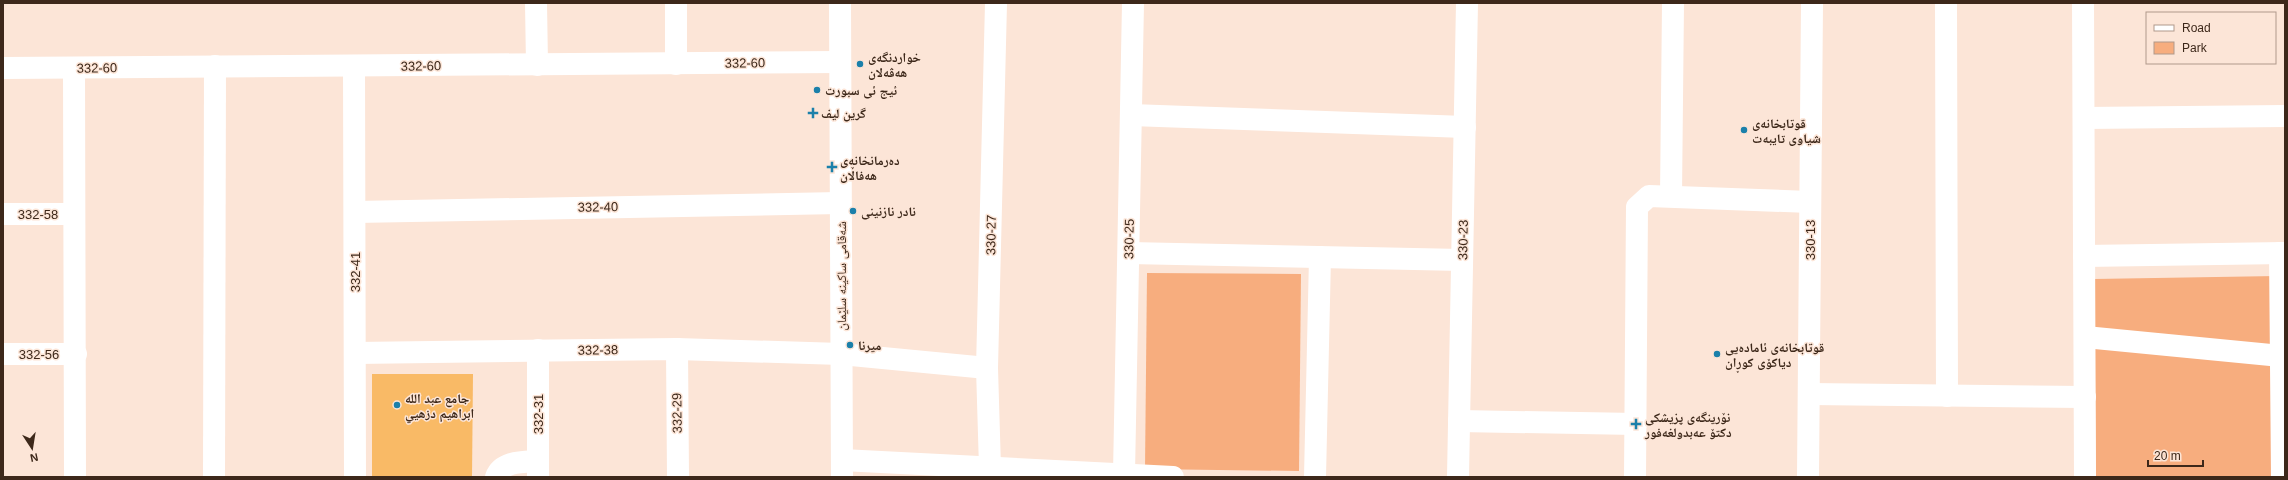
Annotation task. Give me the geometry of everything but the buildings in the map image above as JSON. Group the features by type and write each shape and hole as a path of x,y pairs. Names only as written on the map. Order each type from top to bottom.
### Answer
{"street":[{"path":"536,3 537,65"},
{"path":"676,3 676,64"},
{"name":"شەقامی ساکینە سلێمان","path":"840,3 842,468"},
{"name":"330-27","path":"990,468 988,368 996,3"},
{"name":"330-25","path":"1124,474 1133,3"},
{"name":"330-23","path":"1458,477 1467,3"},
{"path":"1671,196 1673,3"},
{"name":"330-13","path":"1808,477 1812,3"},
{"path":"1946,3 1947,396"},
{"path":"2083,3 2085,477"},
{"name":"332-60","path":"3,68 215,66 354,67 840,62"},
{"path":"214,477 215,66"},
{"name":"332-41","path":"354,67 356,212 355,477"},
{"path":"74,68 76,354 75,477"},
{"path":"1131,116 1465,127"},
{"path":"2084,118 2285,116"},
{"path":"1635,477 1637,207 1649,196 1810,202"},
{"name":"332-40","path":"356,212 840,203"},
{"name":"332-58","path":"3,214 74,214"},
{"path":"2084,256 2282,253 2282,477"},
{"path":"1129,254 1462,260"},
{"path":"1315,477 1320,257"},
{"path":"2085,337 2281,356"},
{"name":"332-38","path":"355,352 677,349 841,354 988,368"},
{"name":"332-29","path":"677,349 678,477"},
{"name":"332-31","path":"538,350 538,469"},
{"name":"332-56","path":"3,354 76,354"},
{"path":"1808,394 2085,397"},
{"path":"1459,421 1636,424"},
{"path":"496,477 501,469 509,464 538,469"},
{"path":"842,468 990,468 1173,477"}],"green space":[{"path":"1147,273 1301,274 1299,471 1145,469"},
{"path":"2277,276 2277,477 2096,477 2094,279"}],"place":[{"name":"خواردنگەی هەڤەلان","path":"860,64"},
{"name":"ئیج ئی سبورت","path":"817,90"},
{"name":"گرین لیف","path":"813,113"},
{"name":"قوتابخانەی شیاوی تایبەت","path":"1744,130"},
{"name":"دەرمانخانەی هەفاڵان","path":"832,167"},
{"name":"نادر نازنینی","path":"853,211"},
{"name":"ميرنا","path":"850,345"},
{"name":"قوتابخانەی ئامادەیی دیاکۆی کوڕان","path":"1717,354"},
{"name":"جامع عبد الله ابراهيم دزهيي","path":"397,405"},
{"name":"نۆرینگەی پزیشکی دکتۆ عەبدولغەفور","path":"1636,424"}]}
